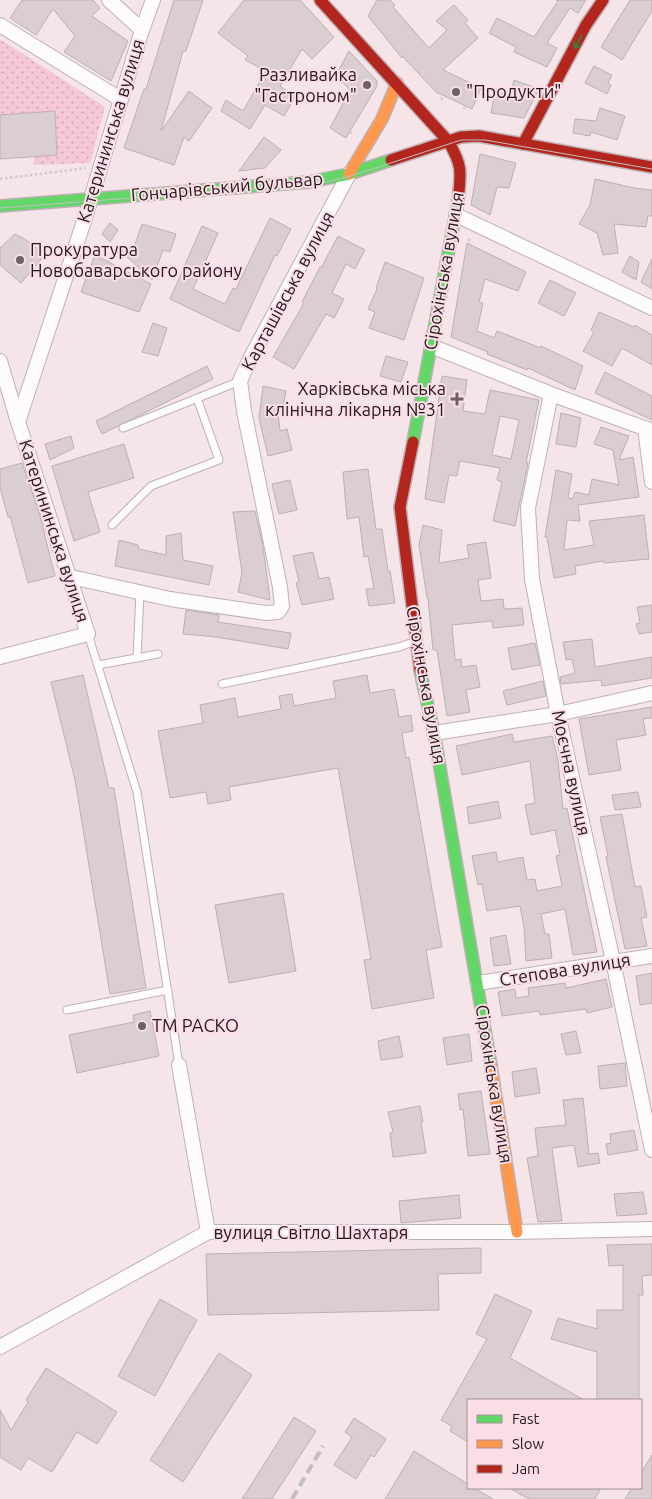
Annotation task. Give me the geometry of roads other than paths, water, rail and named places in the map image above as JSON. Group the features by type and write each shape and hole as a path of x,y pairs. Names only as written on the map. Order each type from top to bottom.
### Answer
{"street":[{"path":"108,0 142,30"},
{"name":"Катерининська вулиця","path":"88,634 18,422 153,0"},
{"name":"Сірохінська вулиця","path":"320,0 448,141 458,158 461,170 456,215 400,508 418,660 434,733 478,983 517,1232"},
{"path":"523,144 586,25 603,0"},
{"path":"0,25 120,99"},
{"path":"349,174 382,119 397,83"},
{"name":"Гончарівський бульвар","path":"0,206 309,182 349,174 448,141 473,136 652,167"},
{"name":"Карташівська вулиця","path":"140,592 170,599 266,614 278,612 282,606 280,587 244,411 240,381 349,174"},
{"path":"456,215 652,308"},
{"path":"431,346 551,394 649,430 652,482"},
{"path":"0,361 18,422"},
{"name":"Моєчна вулиця","path":"551,394 528,508 532,579 558,714 613,961 652,1150"},
{"path":"70,577 140,592"},
{"path":"0,657 88,634"},
{"path":"434,733 558,714 652,694"},
{"name":"Степова вулиця","path":"478,983 652,956"},
{"path":"179,1065 208,1232"},
{"name":"вулиця Світло Шахтаря","path":"0,1347 208,1232 517,1232 652,1229"}],"lane":[{"path":"122,428 240,381"},
{"path":"112,525 151,486 219,460 197,398"},
{"path":"137,658 140,592"},
{"path":"88,634 137,792 179,1065"},
{"path":"222,684 399,647 416,641"},
{"path":"98,665 158,654"},
{"path":"68,1010 168,990"}],"tram line":[{"path":"0,208 316,184 348,177 461,140 485,140 652,169"}],"railway":[{"path":"292,1499 323,1446"}],"place":[{"name":"Разливайка \"Гастроном\"","path":"367,85"},
{"name":"\"Продукти\"","path":"456,92"},
{"name":"Прокуратура Новобаварського району","path":"20,260"},
{"name":"Харківська міська клінічна лікарня №31","path":"457,399"},
{"name":"ТМ РАСКО","path":"142,1026"}]}
